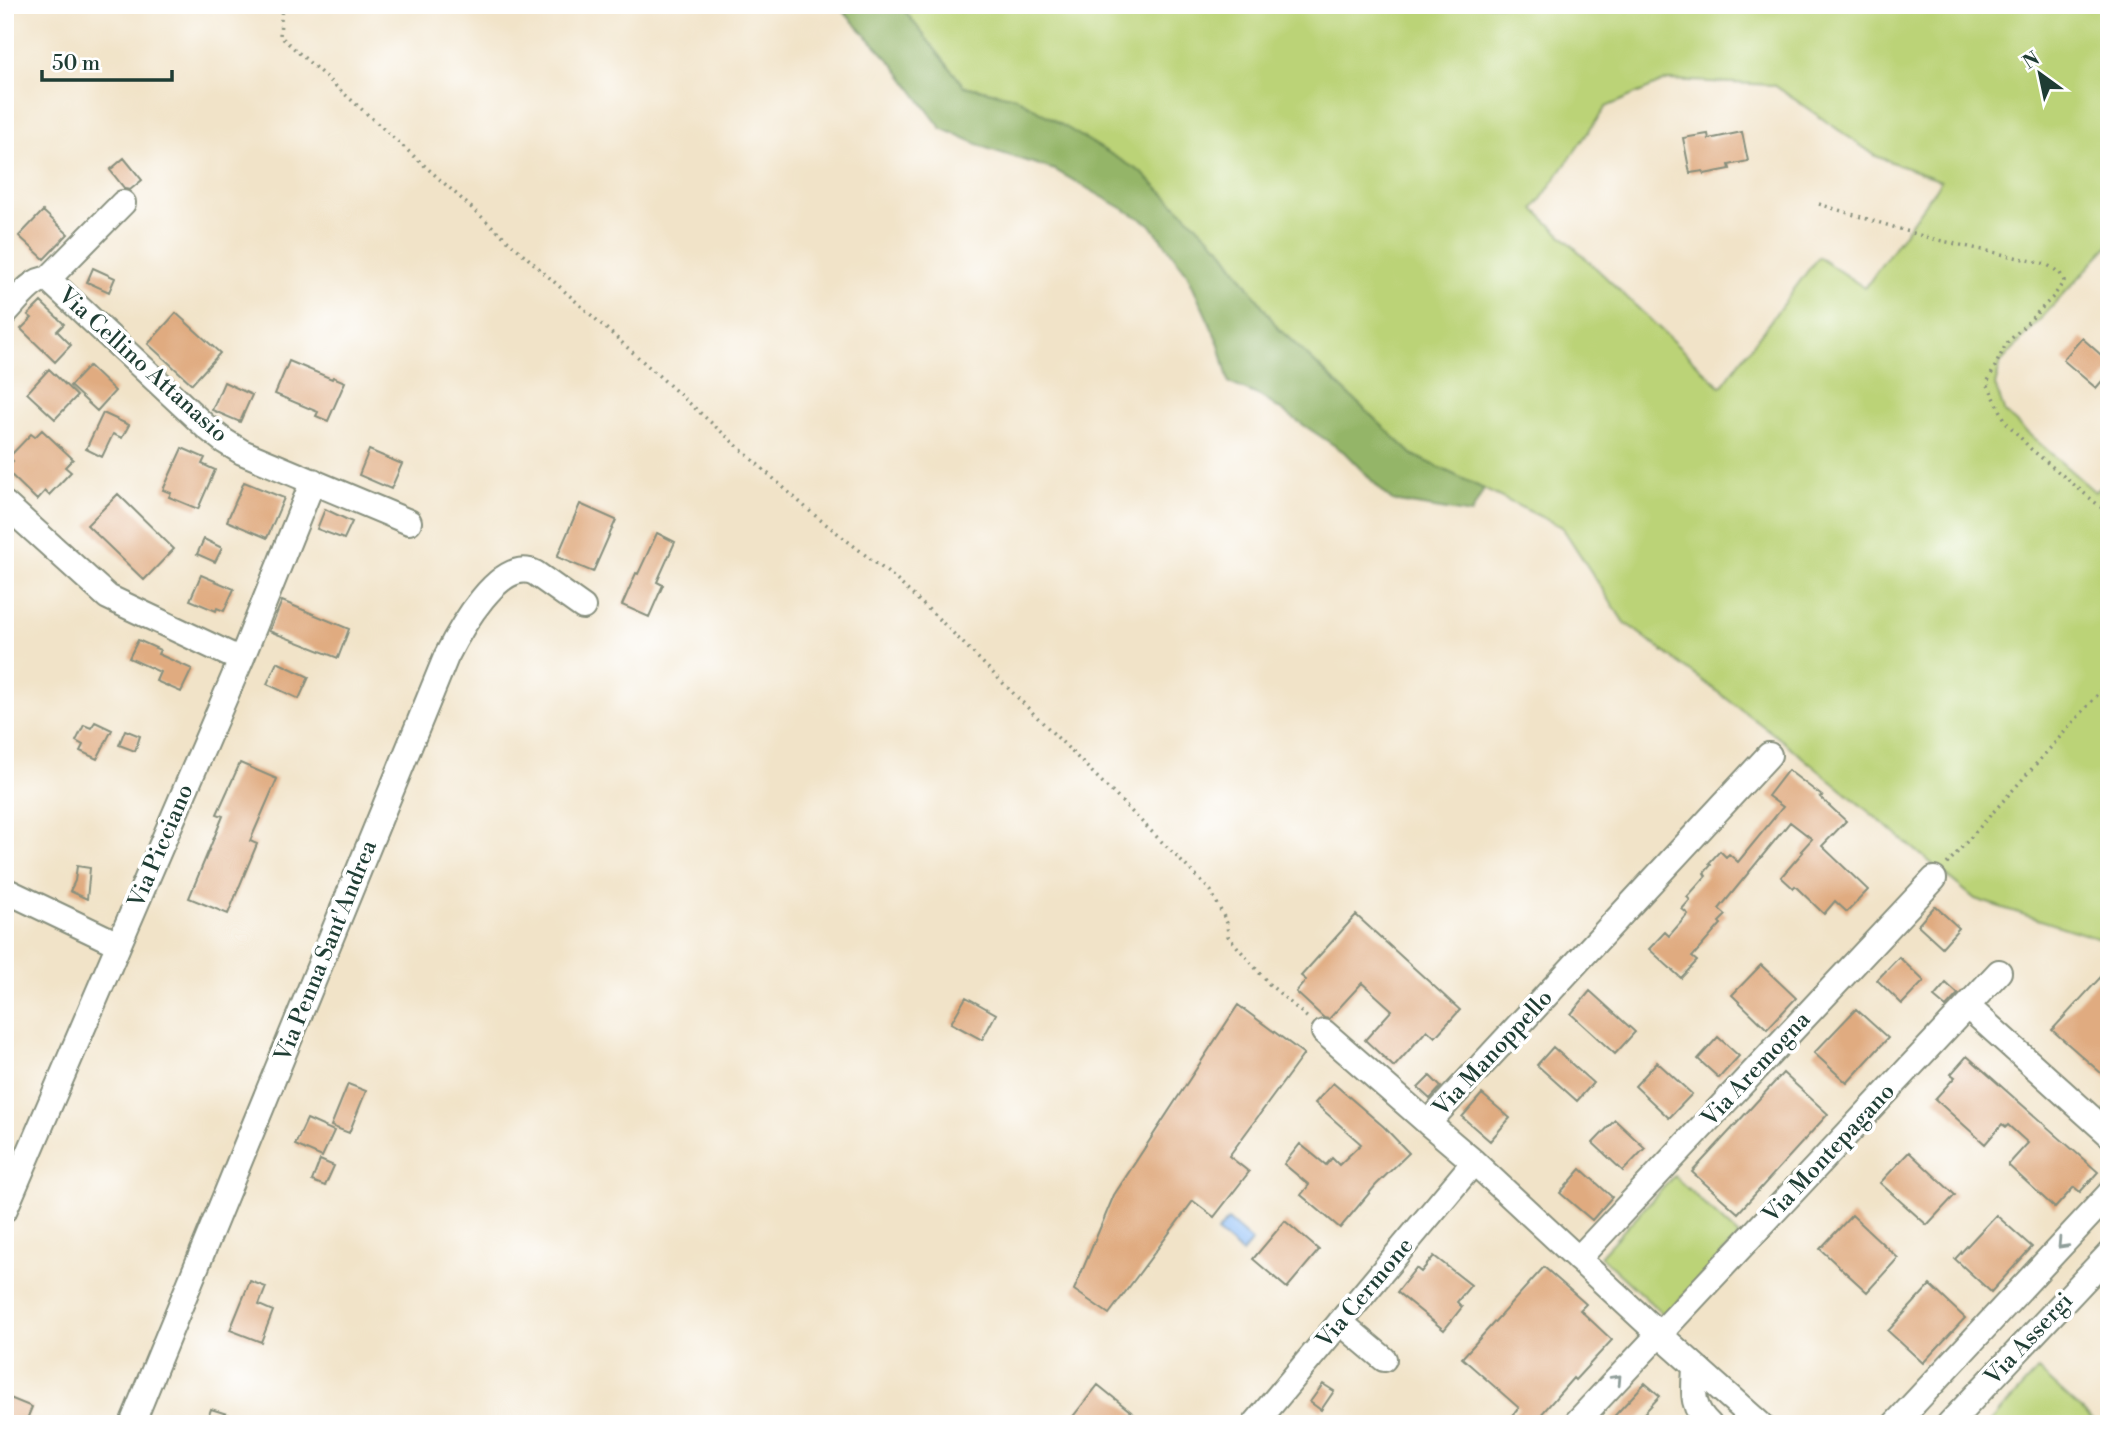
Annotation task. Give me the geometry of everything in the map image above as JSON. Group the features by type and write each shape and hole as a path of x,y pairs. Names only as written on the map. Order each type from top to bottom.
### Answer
{"street":[{"path":"48,279 123,203"},
{"name":"Via Cellino Attanasio","path":"5,313 36,281 48,279 218,437 242,452 409,522"},
{"name":"Via Picciano","path":"5,1209 241,660 313,481"},
{"path":"5,504 99,592 241,660"},
{"name":"Via Penna Sant'Andrea","path":"132,1424 458,633 470,614 496,584 508,574 519,570 532,571 583,607"},
{"name":"Via Manoppello","path":"1760,1424 1733,1415 1695,1367 1474,1162 1428,1123 1769,755"},
{"name":"Via Aremogna","path":"1578,1259 1934,878"},
{"path":"5,890 118,944"},
{"name":"Via Montepagano","path":"1659,1334 1999,972"},
{"path":"1967,1006 2109,1134"},
{"path":"1324,1032 1428,1123"},
{"name":"Via Cermone","path":"1255,1424 1474,1162"},
{"path":"1895,1424 2109,1194"},
{"name":"Via Assergi","path":"1950,1424 2109,1254"},
{"path":"1340,1322 1384,1359"},
{"path":"1575,1424 1659,1334"},
{"path":"1695,1367 1696,1408 1709,1424"}],"path":[{"path":"282,5 280,36 793,496 891,575 940,620 1211,891 1227,923 1228,936 1269,984 1324,1032"},
{"path":"1819,204 1929,238 2046,264 2060,273 2064,281 2054,296 2006,344 1987,383 2006,422 2031,449 2109,514"},
{"path":"1934,878 2109,682"}],"green space":[{"path":"820,5 900,5 964,86 1015,97 1141,172 1222,249 1278,328 1413,455 1484,489 1471,514 1392,501 1344,452 1260,396 1229,383 1219,344 1187,273 1150,224 1055,170 989,149 941,128 894,65 843,11"},
{"path":"900,5 2109,5 2109,245 2001,362 1995,385 2005,413 2095,492 2109,478 2109,942 1975,899 1779,738 1623,621 1562,527 1413,455 1278,328 1222,249 1015,97 964,86","holes":["1668,80 1774,85 1876,156 1941,181 1865,288 1818,257 1721,387 1534,209 1606,107"]},
{"path":"1674,1176 1739,1236 1665,1316 1600,1256"},
{"path":"2038,1370 2097,1424 1989,1424"}],"water":[{"path":"1228,1220 1252,1241 1242,1253 1217,1232"}],"building":[{"path":"1742,132 1748,161 1729,165 1730,169 1704,174 1703,171 1690,173 1683,138 1708,134 1709,139"},
{"path":"124,158 142,180 130,190 125,189 110,170"},
{"path":"43,211 68,234 44,259 19,236"},
{"path":"93,268 115,278 109,292 87,282"},
{"path":"41,302 64,324 57,331 71,345 55,362 21,329 32,318 28,315"},
{"path":"176,313 220,353 192,384 148,344"},
{"path":"2082,338 2109,362 2109,373 2096,388 2063,360"},
{"path":"289,361 345,382 328,421 316,416 318,412 275,394"},
{"path":"89,366 115,391 97,411 70,386"},
{"path":"49,369 77,396 55,419 27,393"},
{"path":"224,382 252,395 240,422 212,410"},
{"path":"103,413 129,425 122,438 113,434 102,457 86,449"},
{"path":"42,430 73,459 65,467 71,472 49,495 45,491 37,500 5,469 13,461 9,457 31,434 35,437"},
{"path":"182,448 205,458 202,464 215,470 198,509 169,497 171,493 163,490"},
{"path":"369,450 402,464 391,489 359,475"},
{"path":"244,482 284,498 267,538 227,521"},
{"path":"118,494 174,549 144,580 87,525"},
{"path":"580,504 616,520 593,572 557,557"},
{"path":"325,509 352,522 344,539 317,529"},
{"path":"657,533 675,542 657,582 663,585 649,617 622,605"},
{"path":"204,539 222,548 215,562 197,554"},
{"path":"201,575 234,589 224,611 217,608 216,611 190,600"},
{"path":"282,601 349,629 338,658 269,631"},
{"path":"138,640 160,650 158,654 192,669 181,692 156,681 160,672 129,658"},
{"path":"277,662 309,677 299,699 267,684"},
{"path":"95,722 112,730 97,759 80,751 83,745 76,741 84,725 91,728"},
{"path":"125,730 140,736 135,751 119,745"},
{"path":"240,763 277,779 250,841 257,844 228,914 189,898 223,816 217,814"},
{"path":"1788,770 1822,796 1820,797 1846,821 1822,846 1868,890 1847,912 1835,901 1824,914 1795,886 1793,888 1781,877 1812,839 1790,822 1719,909 1726,915 1692,957 1697,961 1681,978 1649,949 1665,932 1669,936 1688,914 1682,909 1690,900 1687,897 1706,876 1704,873 1711,865 1709,863 1720,851 1726,857 1729,854 1738,862 1783,807 1768,796"},
{"path":"77,866 90,868 87,899 70,891 75,881"},
{"path":"1935,906 1959,928 1942,947 1918,925"},
{"path":"1356,915 1460,1010 1435,1037 1427,1030 1394,1067 1365,1040 1392,1010 1362,983 1329,1019 1324,1018 1296,992 1306,980 1301,976"},
{"path":"1899,957 1924,981 1902,1004 1877,980"},
{"path":"1761,965 1796,998 1767,1029 1732,995"},
{"path":"2109,968 2109,1080 2052,1030"},
{"path":"1946,983 1958,994 1946,1007 1934,997"},
{"path":"1590,991 1635,1032 1615,1054 1571,1014"},
{"path":"966,997 996,1014 982,1040 951,1023"},
{"path":"1238,1005 1304,1054 1229,1156 1249,1172 1214,1217 1193,1201 1109,1314 1074,1290 1114,1195"},
{"path":"1856,1009 1888,1038 1847,1083 1814,1053"},
{"path":"1718,1037 1739,1056 1719,1078 1698,1059"},
{"path":"1553,1047 1593,1083 1577,1101 1537,1065"},
{"path":"1967,1056 2098,1172 2080,1192 2074,1187 2055,1208 2008,1165 2028,1143 2008,1125 2006,1127 2002,1124 1985,1144 1935,1099 1955,1077 1951,1074"},
{"path":"1657,1062 1692,1094 1669,1118 1635,1086"},
{"path":"1783,1073 1828,1114 1738,1213 1692,1172"},
{"path":"1430,1076 1441,1087 1430,1099 1418,1088"},
{"path":"1333,1083 1384,1127 1409,1153 1376,1185 1340,1228 1301,1195 1309,1185 1284,1164 1300,1144 1326,1165 1332,1158 1339,1165 1361,1144 1315,1103"},
{"path":"348,1084 366,1091 349,1133 331,1126"},
{"path":"1482,1094 1510,1118 1490,1141 1462,1117"},
{"path":"307,1119 334,1131 322,1157 295,1145"},
{"path":"1615,1120 1645,1148 1623,1171 1593,1143"},
{"path":"1909,1152 1955,1195 1927,1225 1880,1183"},
{"path":"320,1160 334,1166 325,1186 312,1181"},
{"path":"1581,1169 1612,1197 1592,1220 1560,1193"},
{"path":"1852,1215 1898,1258 1867,1292 1820,1249"},
{"path":"1996,1215 2032,1247 1991,1292 1955,1259"},
{"path":"1285,1221 1319,1250 1287,1288 1253,1259"},
{"path":"1434,1256 1471,1285 1457,1302 1462,1307 1444,1330 1397,1292 1416,1268 1421,1272"},
{"path":"1544,1267 1586,1304 1580,1310 1612,1340 1575,1380 1573,1378 1533,1424 1505,1424 1519,1408 1462,1358"},
{"path":"250,1281 266,1287 259,1305 273,1311 261,1342 230,1330"},
{"path":"1930,1285 1965,1318 1923,1363 1888,1331"},
{"path":"1645,1383 1660,1396 1634,1424 1607,1424"},
{"path":"1323,1384 1334,1391 1321,1410 1310,1402"},
{"path":"1098,1385 1146,1424 1067,1424"},
{"path":"5,1396 32,1407 25,1424 5,1424"},
{"path":"211,1409 249,1421 248,1424 206,1424"}]}
